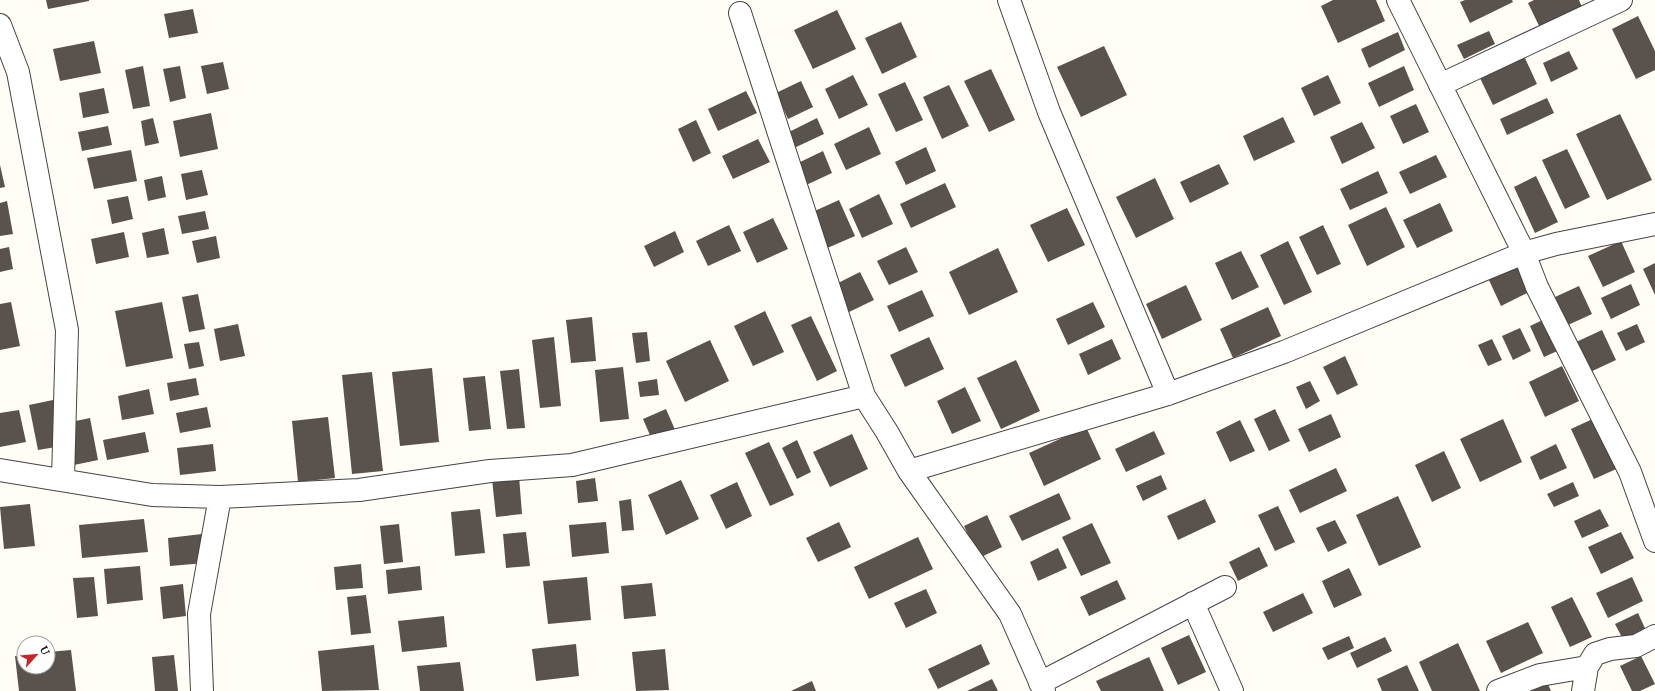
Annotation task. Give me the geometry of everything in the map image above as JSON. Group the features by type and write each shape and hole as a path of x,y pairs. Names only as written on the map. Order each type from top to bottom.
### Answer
{"street":[{"path":"1009,0 1049,112 1168,394"},
{"path":"1398,0 1524,253 1537,287 1630,472 1655,541"},
{"path":"1440,85 1621,0"},
{"path":"740,13 864,396 887,432 909,471 1010,614 1042,687 1225,586"},
{"path":"0,25 18,72 67,330 63,480"},
{"path":"909,471 1168,394 1284,352 1524,253 1556,244 1655,224"},
{"path":"0,470 152,495 220,497 359,490 490,471 572,465 864,396"},
{"path":"202,691 199,614 220,497"},
{"path":"1193,603 1232,691"},
{"path":"1583,691 1587,667 1595,654 1610,649 1636,646 1655,636"},
{"path":"1498,691 1540,675 1587,667"}],"building":[{"path":"46,0 89,0 89,1 48,9"},
{"path":"1333,0 1376,0 1385,21 1338,43 1321,6"},
{"path":"1465,0 1512,0 1513,2 1470,23 1460,2"},
{"path":"1534,0 1579,0 1584,12 1542,32 1528,3"},
{"path":"193,9 198,33 169,38 164,14"},
{"path":"837,10 856,49 813,69 794,30"},
{"path":"1638,16 1655,51 1655,70 1636,79 1612,29"},
{"path":"901,22 917,57 882,74 865,38"},
{"path":"1489,31 1495,44 1464,59 1457,45"},
{"path":"1398,32 1405,50 1369,68 1361,49"},
{"path":"94,41 101,73 60,81 53,49"},
{"path":"1104,46 1127,95 1081,117 1057,67"},
{"path":"1569,51 1578,69 1551,82 1543,63"},
{"path":"1524,56 1537,84 1493,105 1479,76"},
{"path":"223,62 229,89 207,94 201,66"},
{"path":"143,66 150,106 133,109 125,70"},
{"path":"180,66 186,98 170,102 163,69"},
{"path":"1404,66 1414,90 1379,107 1368,83"},
{"path":"991,69 1015,120 989,132 964,81"},
{"path":"853,75 868,105 839,119 825,89"},
{"path":"1328,75 1341,103 1314,116 1301,88"},
{"path":"801,81 813,107 788,119 776,93"},
{"path":"905,82 923,120 896,132 878,94"},
{"path":"949,85 969,126 942,139 923,97"},
{"path":"104,88 109,113 83,118 79,93"},
{"path":"746,91 757,113 718,131 708,109"},
{"path":"1547,98 1554,113 1507,135 1500,119"},
{"path":"1416,104 1429,132 1403,144 1390,116"},
{"path":"211,113 218,149 180,157 173,121"},
{"path":"1620,114 1652,180 1607,200 1576,134"},
{"path":"1283,117 1295,142 1254,161 1243,136"},
{"path":"153,118 159,143 145,146 141,121"},
{"path":"817,118 824,134 794,148 787,133"},
{"path":"696,120 711,153 693,162 678,129"},
{"path":"1362,122 1375,148 1342,164 1330,137"},
{"path":"108,126 112,145 82,151 78,132"},
{"path":"869,127 881,154 846,170 834,144"},
{"path":"758,139 770,162 733,179 722,156"},
{"path":"926,147 936,171 906,185 895,162"},
{"path":"1567,149 1590,197 1565,209 1542,160"},
{"path":"131,150 137,181 94,189 87,158"},
{"path":"823,151 832,173 804,186 794,165"},
{"path":"1436,155 1447,177 1410,194 1399,172"},
{"path":"1219,164 1229,184 1190,203 1180,182"},
{"path":"0,165 5,187 0,188"},
{"path":"202,170 208,195 186,200 181,174"},
{"path":"1378,171 1388,193 1350,210 1340,189"},
{"path":"162,176 166,197 148,201 144,180"},
{"path":"1536,176 1558,222 1535,233 1514,187"},
{"path":"1155,178 1174,219 1136,238 1116,197"},
{"path":"945,183 956,207 911,228 900,204"},
{"path":"879,194 893,224 862,238 849,209"},
{"path":"128,196 133,219 112,224 107,200"},
{"path":"839,200 855,236 825,249 808,214"},
{"path":"7,201 13,234 0,236 0,203"},
{"path":"1440,203 1453,231 1417,248 1403,220"},
{"path":"1386,207 1405,247 1367,266 1348,225"},
{"path":"1067,208 1085,245 1048,262 1030,225"},
{"path":"205,211 209,229 182,234 178,216"},
{"path":"773,218 788,249 757,263 743,232"},
{"path":"729,225 741,251 708,266 696,241"},
{"path":"1323,225 1341,264 1317,275 1299,237"},
{"path":"164,228 169,254 147,258 142,233"},
{"path":"675,231 684,252 654,267 644,246"},
{"path":"124,232 129,257 96,264 91,239"},
{"path":"216,236 220,258 197,263 192,241"},
{"path":"1288,241 1312,292 1284,305 1260,255"},
{"path":"1621,241 1635,272 1603,287 1588,256"},
{"path":"9,247 13,269 0,272 0,249"},
{"path":"906,247 918,272 889,285 877,261"},
{"path":"998,248 1018,292 969,315 949,272"},
{"path":"1241,251 1259,287 1232,300 1215,263"},
{"path":"1655,263 1655,295 1643,269"},
{"path":"1518,264 1531,291 1501,306 1488,278"},
{"path":"860,272 874,300 847,313 834,285"},
{"path":"1631,284 1640,305 1611,319 1601,298"},
{"path":"1186,285 1202,320 1162,339 1146,304"},
{"path":"1579,286 1592,314 1568,325 1555,297"},
{"path":"922,290 934,316 899,332 887,306"},
{"path":"198,294 205,329 189,332 182,297"},
{"path":"11,302 20,346 0,350 0,304"},
{"path":"162,302 173,358 126,367 115,311"},
{"path":"1093,302 1105,327 1068,345 1056,319"},
{"path":"1268,307 1281,336 1233,358 1220,329"},
{"path":"765,311 784,352 753,366 734,326"},
{"path":"811,316 837,371 817,381 791,325"},
{"path":"592,317 596,361 571,363 566,320"},
{"path":"1549,317 1564,348 1544,357 1530,326"},
{"path":"238,324 245,356 220,361 214,329"},
{"path":"1637,324 1645,342 1626,351 1617,333"},
{"path":"1520,328 1531,351 1513,360 1502,336"},
{"path":"1602,330 1616,360 1588,373 1574,343"},
{"path":"647,332 650,361 636,363 632,333"},
{"path":"554,337 561,406 540,408 532,340"},
{"path":"929,337 944,369 905,387 890,355"},
{"path":"1112,339 1121,359 1088,375 1079,354"},
{"path":"1492,339 1502,360 1488,366 1478,345"},
{"path":"710,340 729,381 685,402 666,361"},
{"path":"199,342 204,366 189,369 184,344"},
{"path":"1345,356 1358,385 1337,395 1323,367"},
{"path":"1016,360 1040,411 1001,429 977,378"},
{"path":"1562,366 1579,401 1545,417 1529,382"},
{"path":"623,367 629,419 600,422 595,370"},
{"path":"432,368 439,442 400,446 392,372"},
{"path":"519,369 525,428 507,429 500,371"},
{"path":"372,372 383,471 352,474 342,375"},
{"path":"485,376 491,429 469,431 463,378"},
{"path":"196,378 199,395 170,401 167,383"},
{"path":"657,379 659,395 640,397 638,382"},
{"path":"1310,381 1320,401 1306,409 1296,387"},
{"path":"965,387 981,421 952,434 937,401"},
{"path":"149,389 154,414 122,420 118,396"},
{"path":"53,400 62,446 38,450 29,405"},
{"path":"207,407 211,427 180,433 176,413"},
{"path":"666,409 676,432 653,442 643,419"},
{"path":"1275,409 1290,441 1269,451 1254,419"},
{"path":"19,410 26,442 0,447 0,413"},
{"path":"1331,414 1341,437 1309,452 1298,429"},
{"path":"1599,416 1623,466 1594,479 1571,429"},
{"path":"328,417 335,478 298,482 292,421"},
{"path":"90,418 98,460 74,465 66,423"},
{"path":"1503,419 1522,462 1480,482 1460,439"},
{"path":"1240,420 1255,451 1230,462 1216,432"},
{"path":"1086,427 1101,459 1044,486 1029,453"},
{"path":"1154,431 1165,454 1126,472 1115,449"},
{"path":"145,432 149,452 107,460 103,440"},
{"path":"852,434 868,469 830,487 813,452"},
{"path":"797,440 811,472 797,479 782,448"},
{"path":"769,442 794,495 770,506 745,453"},
{"path":"213,444 216,471 180,475 177,448"},
{"path":"1556,444 1567,468 1540,480 1530,457"},
{"path":"1444,451 1461,488 1432,502 1415,465"},
{"path":"1336,468 1347,491 1300,513 1289,490"},
{"path":"1161,475 1167,489 1143,501 1136,486"},
{"path":"519,476 522,514 496,517 492,479"},
{"path":"595,478 598,501 578,503 576,481"},
{"path":"681,480 699,519 666,535 648,495"},
{"path":"737,482 752,516 726,529 710,495"},
{"path":"1573,482 1579,496 1554,507 1547,494"},
{"path":"1059,493 1071,519 1022,541 1009,516"},
{"path":"1398,496 1421,547 1379,566 1356,515"},
{"path":"631,499 634,530 622,531 619,501"},
{"path":"1205,499 1216,522 1178,540 1167,516"},
{"path":"30,504 35,546 4,549 0,507"},
{"path":"1278,506 1295,542 1275,551 1258,515"},
{"path":"480,509 485,553 455,556 451,512"},
{"path":"1600,509 1609,526 1582,538 1574,521"},
{"path":"987,515 1002,547 979,558 964,526"},
{"path":"144,519 148,552 82,558 79,525"},
{"path":"1335,520 1347,543 1328,552 1316,528"},
{"path":"606,522 609,553 572,557 569,525"},
{"path":"839,522 851,547 818,562 806,538"},
{"path":"1092,523 1111,563 1081,576 1062,537"},
{"path":"399,524 403,562 384,564 380,526"},
{"path":"526,532 530,566 506,568 503,534"},
{"path":"1621,532 1634,558 1601,574 1588,547"},
{"path":"202,534 205,563 170,566 168,538"},
{"path":"918,537 933,569 869,599 854,567"},
{"path":"1259,547 1268,566 1238,581 1229,562"},
{"path":"1058,548 1067,568 1038,581 1030,562"},
{"path":"361,564 363,588 336,590 334,567"},
{"path":"140,566 143,600 107,604 104,569"},
{"path":"420,566 422,590 388,594 386,570"},
{"path":"1349,568 1362,595 1334,608 1322,581"},
{"path":"94,577 98,616 77,618 73,578"},
{"path":"587,577 591,620 548,624 543,581"},
{"path":"1632,577 1643,601 1608,618 1596,593"},
{"path":"1117,580 1126,599 1089,616 1080,597"},
{"path":"652,583 656,616 624,619 621,586"},
{"path":"183,584 186,616 163,619 160,587"},
{"path":"926,589 937,613 906,628 894,603"},
{"path":"1303,593 1313,613 1273,632 1263,612"},
{"path":"366,595 371,633 351,635 347,597"},
{"path":"1572,597 1592,637 1570,647 1551,607"},
{"path":"1638,613 1649,637 1627,647 1615,624"},
{"path":"444,616 447,647 402,652 398,621"},
{"path":"1528,622 1543,653 1501,673 1486,641"},
{"path":"1189,635 1206,672 1178,685 1161,648"},
{"path":"1349,636 1354,648 1328,660 1322,648"},
{"path":"1385,637 1392,651 1357,668 1350,653"},
{"path":"1458,643 1480,691 1432,691 1419,662"},
{"path":"576,644 579,676 536,681 532,649"},
{"path":"981,644 990,664 938,689 928,669"},
{"path":"374,645 379,690 322,691 318,651"},
{"path":"665,649 669,690 636,691 632,652"},
{"path":"71,650 76,691 19,691 17,675 56,675 56,651"},
{"path":"174,655 178,691 155,691 152,657"},
{"path":"1641,656 1655,684 1640,691 1632,691 1620,666"},
{"path":"1149,657 1164,691 1101,691 1096,681"},
{"path":"460,662 464,691 420,691 417,666"},
{"path":"1407,665 1419,691 1382,691 1377,679"},
{"path":"992,679 998,691 967,691"},
{"path":"1546,680 1551,691 1524,691"},
{"path":"812,681 816,691 791,691"}]}
